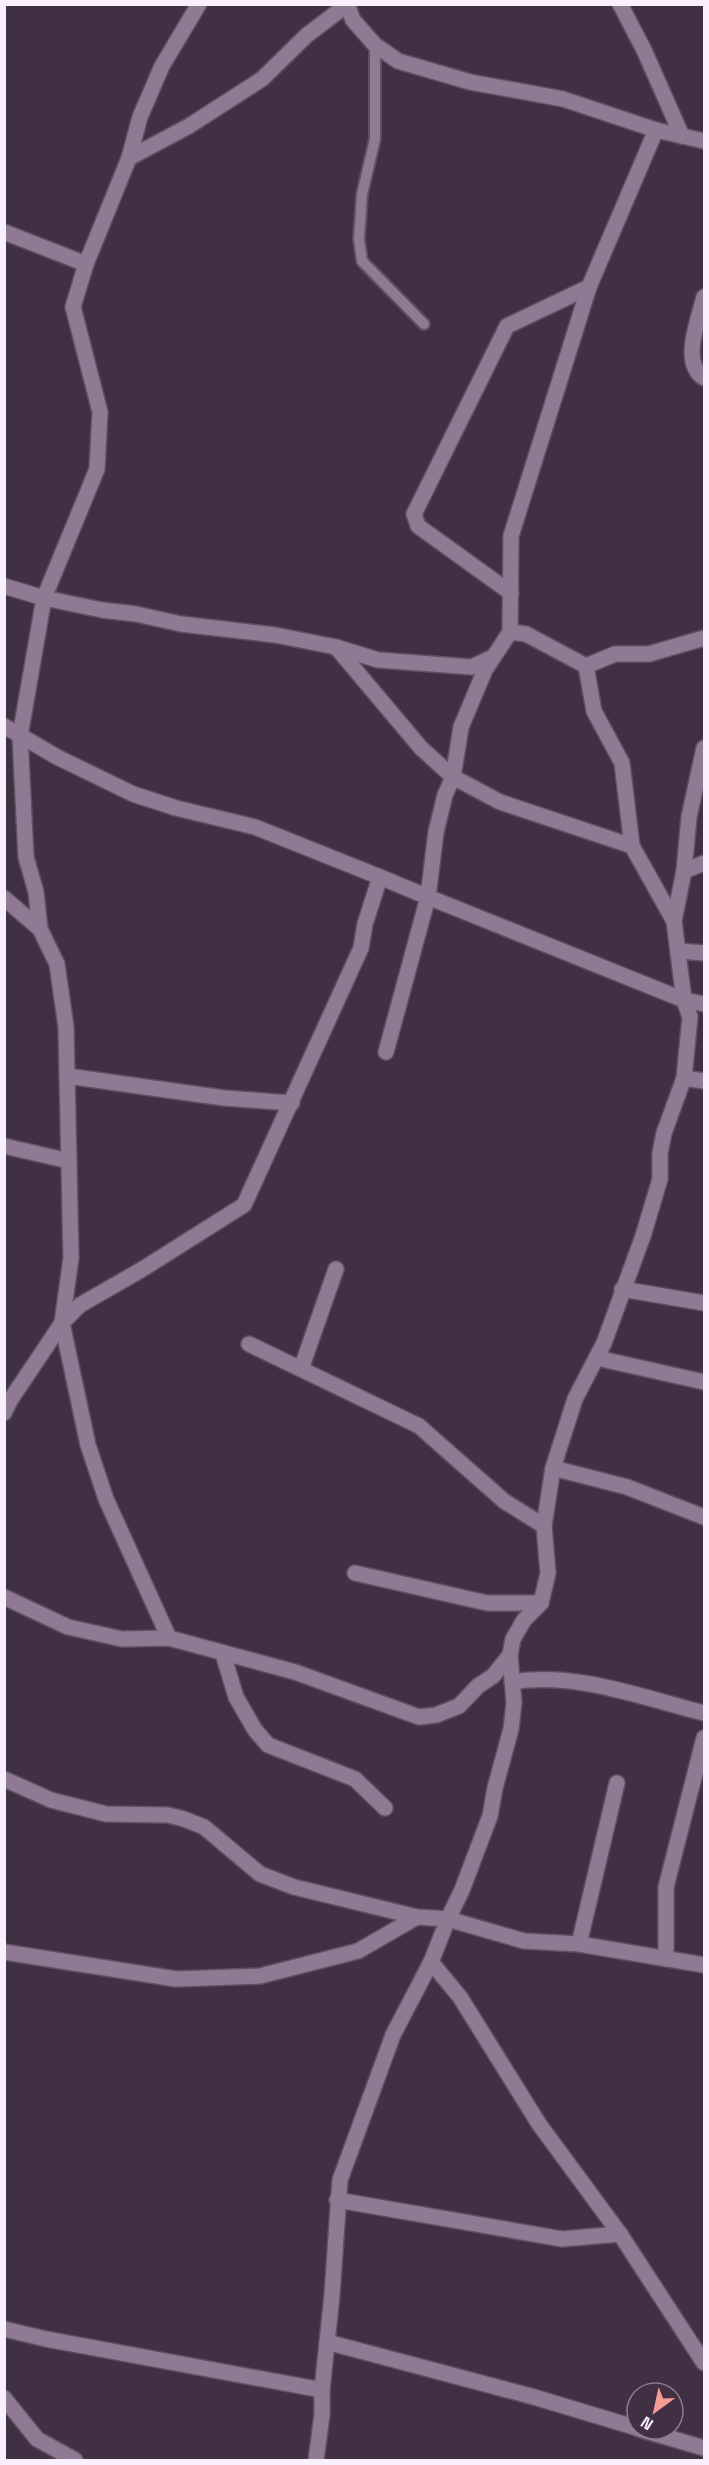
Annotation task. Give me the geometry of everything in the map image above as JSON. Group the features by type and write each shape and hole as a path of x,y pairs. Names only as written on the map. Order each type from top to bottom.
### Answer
{"street":[{"path":"169,1638 102,1489 88,1445 62,1323 71,1258 66,1028 57,964 40,929 36,892 26,857 20,736 44,598 97,469 100,412 73,307 86,264 129,158 140,117 162,66 199,4"},
{"path":"620,4 644,50 682,136"},
{"path":"129,158 189,126 262,79 307,35 348,5 354,20 375,45 398,61 470,82 563,99 656,130 705,141"},
{"path":"386,1052 428,897 436,832 445,795 453,777 461,727 493,657 510,632 511,536 589,287 656,130"},
{"path":"4,231 86,264"},
{"path":"511,593 418,525 414,514 507,326 589,287"},
{"path":"705,297 690,355 698,374 705,378"},
{"path":"4,586 44,598 102,610 136,614 181,624 275,635 336,647 378,660 472,667 493,657"},
{"path":"510,632 526,634 586,666"},
{"path":"586,666 615,654 649,654 705,638"},
{"path":"336,647 421,748 453,777 500,802 632,846"},
{"path":"316,2460 322,2415 322,2390 332,2295 340,2180 393,2035 431,1962 490,1816 511,1729 514,1703 510,1656 518,1628 541,1603 548,1573 544,1526 553,1468 575,1399 597,1358 643,1236 660,1179 660,1153 664,1133 684,1078 690,1017 684,1000 674,921 632,846 621,763 594,711 586,666"},
{"path":"4,726 133,794 255,827 684,1000 705,1004"},
{"path":"674,921 684,871 689,818 705,748"},
{"path":"684,871 705,863"},
{"path":"4,1413 62,1323 80,1305 141,1270 244,1205 361,948 365,924 380,878"},
{"path":"4,898 40,929"},
{"path":"679,951 705,953"},
{"path":"67,1076 224,1098 292,1103"},
{"path":"684,1078 705,1081"},
{"path":"4,1146 69,1161"},
{"path":"302,1369 336,1269"},
{"path":"622,1289 705,1303"},
{"path":"249,1344 419,1426 504,1501 544,1526"},
{"path":"597,1358 705,1382"},
{"path":"553,1468 627,1487 705,1517"},
{"path":"355,1573 487,1603 541,1603"},
{"path":"4,1597 68,1627 122,1639 169,1638 295,1672 419,1716 436,1715 459,1706 478,1686 493,1676 510,1656"},
{"path":"224,1654 236,1697 255,1730 268,1745 355,1779 385,1808"},
{"path":"512,1682 531,1678 581,1682 705,1713"},
{"path":"666,1959 666,1887 705,1738"},
{"path":"4,1779 51,1800 106,1814 168,1815 184,1819 204,1827 260,1874 294,1887 417,1917 448,1919 524,1941 579,1944 666,1959 687,1960 705,1965"},
{"path":"579,1944 617,1783"},
{"path":"4,1952 176,1980 260,1976 358,1951 417,1917"},
{"path":"431,1962 460,1997 558,2153 588,2189 620,2234 704,2363"},
{"path":"337,2200 562,2239 620,2234"},
{"path":"4,2329 46,2339 322,2390"},
{"path":"327,2342 534,2397 625,2425"},
{"path":"4,2398 37,2439 75,2460"},
{"path":"680,2441 705,2448"}],"lane":[{"path":"375,45 375,139 362,194 359,239 362,261 423,324"}]}
